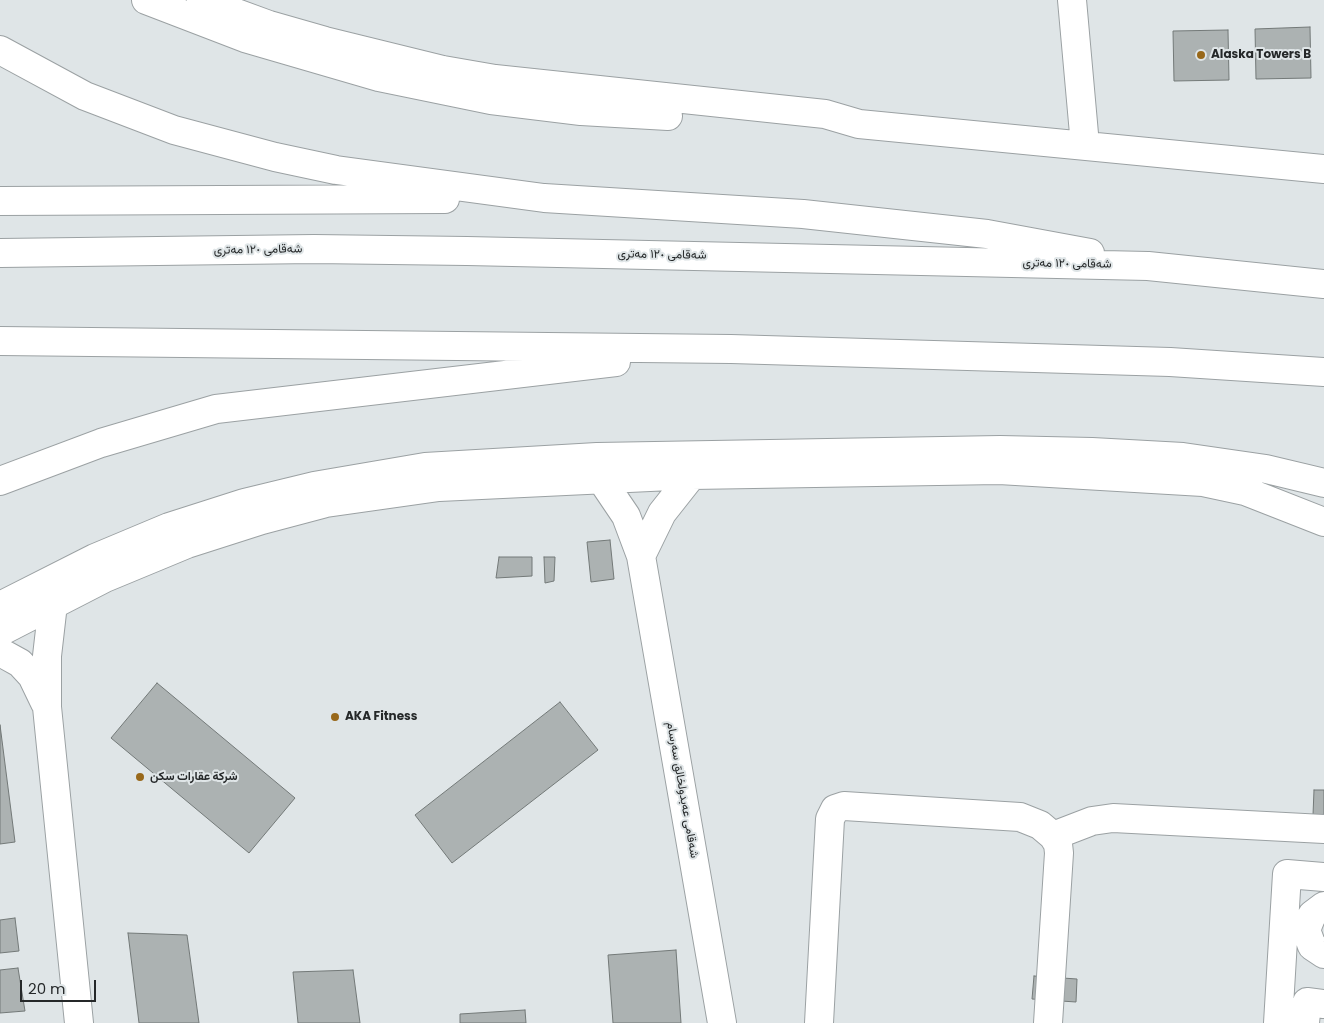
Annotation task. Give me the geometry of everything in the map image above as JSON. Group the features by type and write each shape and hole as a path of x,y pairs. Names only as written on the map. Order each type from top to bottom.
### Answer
{"main road":[{"path":"146,0 194,20 288,52 379,77 491,100 581,111 832,127 859,124"},
{"path":"201,0 297,33 443,70 558,87 825,114 859,124 1324,169"},
{"path":"1072,0 1085,145"},
{"path":"0,50 85,96 174,130 275,157 336,170 544,198"},
{"path":"0,201 544,198 803,214 978,233 1037,242 1148,266"},
{"name":"شەقامی ١٢٠ مەتری","path":"0,253 314,250 448,251 1148,266 1324,284"},
{"path":"0,341 731,349 1170,362 1324,372"},
{"path":"0,481 101,443 216,409 731,349"},
{"path":"0,606 95,558 169,528 244,503 314,486 425,467 597,457 1000,450 1092,452 1202,459 1266,469 1324,483"},
{"path":"0,632 105,578 187,544 262,520 326,503 439,486 692,475 999,470 1184,480 1245,491 1324,522"},
{"path":"642,556 662,513 692,475"},
{"name":"شەقامی عەبدولخالق سەرسام","path":"601,479 626,516 642,556 722,1023"},
{"path":"53,604 48,656 47,707 79,1023"},
{"path":"0,652 20,663 32,676 41,691 47,707"},
{"path":"819,1023 830,819 835,809 844,806 1006,815 1030,820 1053,836 1058,844 1059,853 1048,1023"},
{"path":"1053,836 1092,821 1113,818 1324,829"},
{"path":"1278,1023 1288,874 1324,877"},
{"path":"1324,906 1312,915 1306,930 1312,946 1324,954"},
{"path":"1305,1023 1307,1002 1324,1004"}],"building":[{"path":"1310,27 1311,78 1256,79 1255,29"},
{"name":"Alaska Towers B","path":"1228,30 1229,80 1174,81 1173,31"},
{"path":"610,540 614,579 591,582 587,542"},
{"path":"499,557 532,557 532,576 496,578"},
{"path":"544,557 555,557 554,581 545,583"},
{"path":"157,683 295,798 249,853 111,738"},
{"path":"560,702 598,750 452,863 415,815"},
{"path":"0,725 15,842 0,844"},
{"path":"1314,790 1324,790 1324,816 1313,815"},
{"path":"15,918 19,951 0,953 0,920"},
{"path":"128,933 187,935 199,1023 139,1023"},
{"path":"676,950 681,1023 613,1023 608,955"},
{"path":"18,968 25,1011 0,1013 0,970"},
{"path":"353,970 360,1023 298,1023 293,972"},
{"path":"1034,976 1077,979 1076,1002 1032,999"},
{"path":"525,1010 526,1023 460,1023 460,1014"}],"place":[{"name":"Alaska Towers B","path":"1201,55"},
{"name":"AKA Fitness","path":"335,717"},
{"name":"شركة عقارات سكن","path":"140,777"}]}
